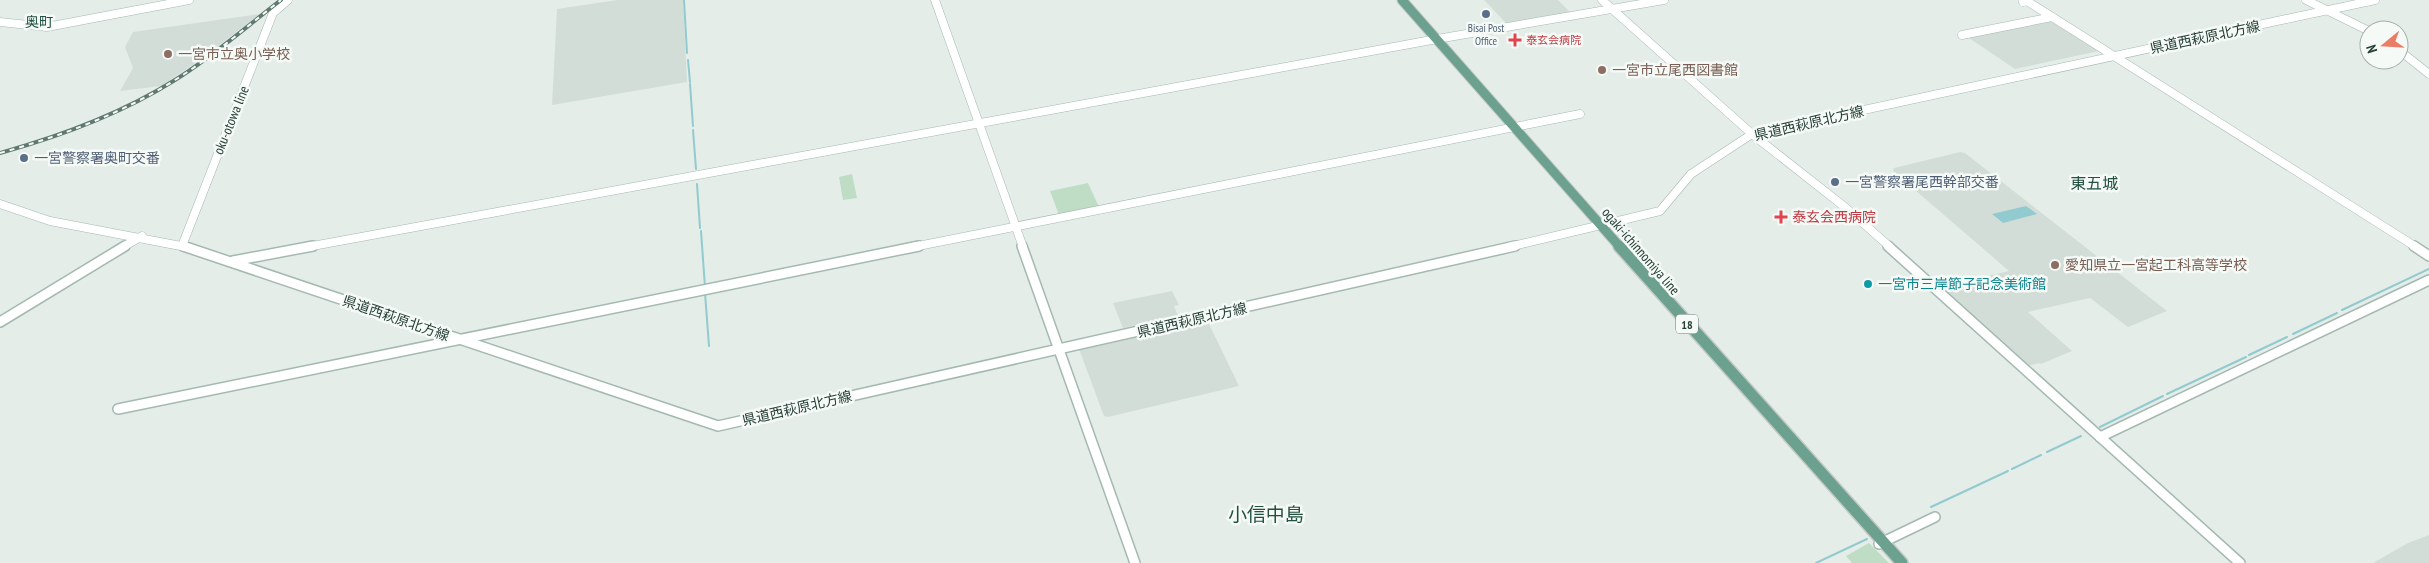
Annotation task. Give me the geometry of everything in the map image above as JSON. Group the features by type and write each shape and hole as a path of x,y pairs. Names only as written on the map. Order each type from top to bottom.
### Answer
{"main road":[{"name":"oku-otowa line","path":"182,246 273,13 288,0"},
{"name":"ogaki-ichinnomiya line","path":"1397,0 1435,40"},
{"name":"ogaki-ichinnomiya line","path":"1402,0 1780,437 1902,563"},
{"path":"1612,9 1664,0"},
{"path":"2409,58 2429,74"},
{"name":"ogaki-ichinnomiya line","path":"1881,543 1896,563"}],"street":[{"path":"0,22 38,28 188,0"},
{"path":"935,0 1136,563"},
{"path":"1602,0 1752,134 1846,208 2240,563"},
{"path":"2306,0 2359,26"},
{"name":"県道西萩原北方線","path":"0,204 7,203 20,212 39,218 142,236 182,246 718,426 1060,350 1660,211 1690,174 1752,134 2375,0"},
{"path":"2023,2 2027,1 2052,16 2429,256"},
{"path":"230,262 1612,9"},
{"path":"1962,35 2052,16"},
{"path":"118,409 1015,226 1580,114"},
{"path":"0,322 142,236"},
{"path":"2100,437 2429,280"},
{"path":"1881,543 1935,517"}],"shaded area":[{"path":"617,0 683,0 687,82 552,105 557,9"},
{"path":"1484,0 1558,0 1571,13 1507,24"},
{"name":"一宮市立奥小学校","path":"260,14 200,60 161,86 120,91 133,68 125,47 133,32"},
{"path":"2047,19 2099,51 2015,69 1966,36"},
{"name":"愛知県立一宮起工科高等学校","path":"1960,152 1965,153 2167,311 2128,327 2090,298 2028,312 2072,351 2041,364 2028,366 1938,287 2009,271 1893,171 1894,168"},
{"path":"1172,291 1179,305 1174,306 1178,316 1123,328 1113,303"},
{"path":"1207,320 1239,386 1108,417 1104,416 1079,349"},
{"path":"2429,535 2429,563 2373,563 2408,543"}],"green space":[{"path":"852,174 857,198 843,200 839,177"},
{"path":"1088,183 1099,207 1059,215 1050,191"},
{"path":"1869,543 1889,563 1852,563 1846,556"}],"water":[{"path":"2026,206 2037,214 2003,223 1992,214"}],"waterway":[{"path":"684,0 687,53"},
{"path":"688,60 690,82"},
{"path":"690,84 693,126"},
{"path":"693,130 696,169"},
{"path":"697,184 700,228"},
{"path":"701,231 705,287"},
{"path":"2342,310 2429,269"},
{"path":"705,293 709,346"},
{"path":"2293,334 2337,313"},
{"path":"2249,355 2287,337"},
{"path":"2167,394 2246,357"},
{"path":"2100,427 2163,396"},
{"path":"2047,452 2081,436"},
{"path":"2012,469 2041,455"},
{"path":"1931,507 2008,471"},
{"path":"1816,563 1867,539"}],"railway":[{"path":"0,153 90,123 154,92 202,62 281,0"}],"place":[{"name":"Bisai Post Office","path":"1486,14"},
{"name":"泰玄会病院","path":"1515,40"},
{"name":"一宮市立奥小学校","path":"168,54"},
{"name":"一宮市立尾西図書館","path":"1602,70"},
{"name":"一宮警察署奥町交番","path":"24,158"},
{"name":"一宮警察署尾西幹部交番","path":"1835,182"},
{"name":"泰玄会西病院","path":"1781,217"},
{"name":"愛知県立一宮起工科高等学校","path":"2055,265"},
{"name":"一宮市三岸節子記念美術館","path":"1868,284"}],"district":[{"name":"奥町","path":"39,22"},
{"name":"東五城","path":"2094,183"},
{"name":"小信中島","path":"1266,514"}]}
